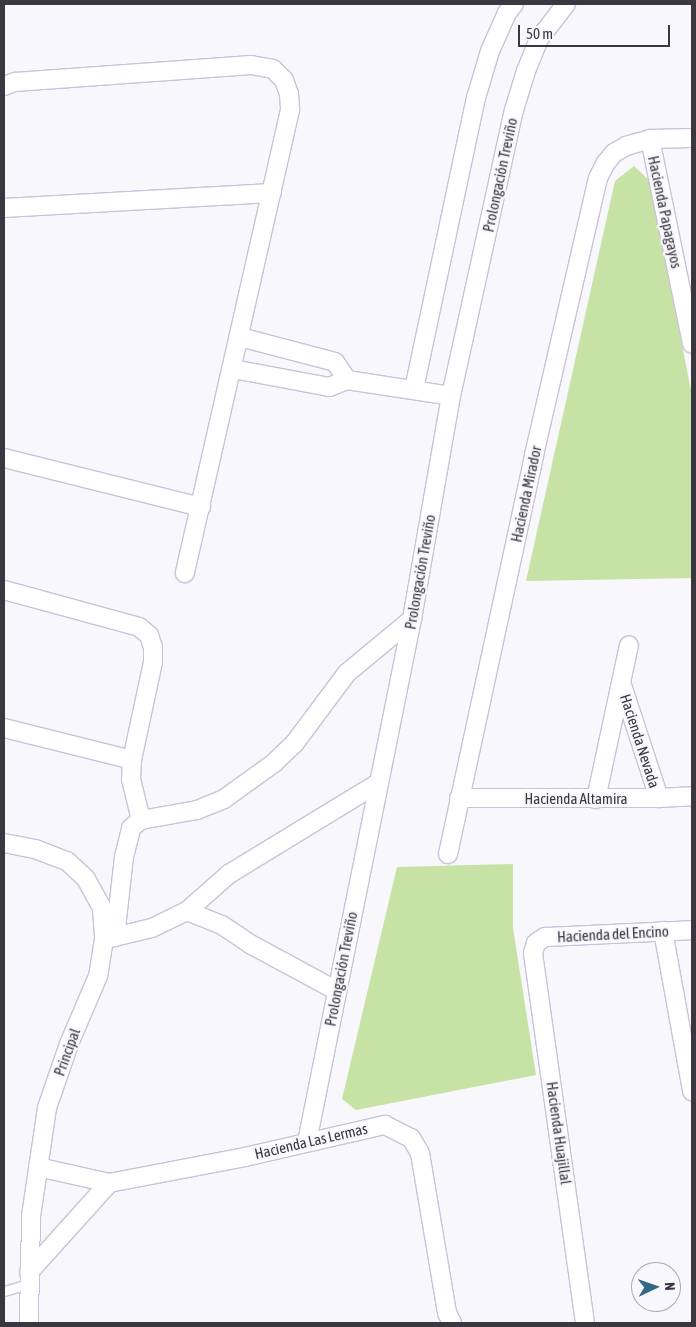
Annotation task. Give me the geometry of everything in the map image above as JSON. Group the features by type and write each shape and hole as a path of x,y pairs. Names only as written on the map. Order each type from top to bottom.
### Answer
{"street":[{"path":"414,389 476,98 490,51 507,13 514,4"},
{"name":"Prolongación Treviño","path":"307,1142 412,619 451,396 514,110 539,39 560,6"},
{"path":"4,86 15,82 241,66 273,69 284,80 289,94 290,110 185,573"},
{"path":"650,140 692,138"},
{"name":"Hacienda Mirador","path":"448,854 598,178 605,164 614,153 626,146 650,140"},
{"name":"Hacienda Papagayos","path":"650,140 692,344"},
{"path":"4,208 272,192"},
{"path":"240,337 335,362 347,380"},
{"path":"233,368 329,387 347,380 451,396"},
{"path":"4,458 201,507"},
{"path":"4,590 139,627 149,635 153,647 153,662 132,760 131,779 141,820"},
{"path":"378,783 229,874 187,911 152,928 110,938 127,838 131,828 141,820 197,810 224,799 274,763 294,744 347,673 412,619"},
{"name":"Hacienda Nevada","path":"596,799 622,684 628,645"},
{"name":"Hacienda Nevada","path":"622,684 659,798"},
{"path":"4,728 132,760"},
{"name":"Hacienda Altamira","path":"459,798 596,799 692,796"},
{"name":"Principal","path":"4,843 35,849 67,861 86,879 102,908 110,938 98,976 69,1044 47,1108 31,1216 29,1323"},
{"path":"187,911 222,925 252,945 336,990"},
{"name":"Hacienda del Encino","path":"536,943 546,937 692,930"},
{"path":"663,931 692,1091"},
{"name":"Hacienda Huajillal","path":"536,943 533,953 585,1323"},
{"name":"Hacienda Las Lermas","path":"38,1167 110,1182 244,1157 385,1125 411,1138 420,1153 447,1313 452,1323"},
{"path":"29,1278 110,1182"}],"lane":[{"path":"4,1291 29,1278"}],"green space":[{"path":"634,166 649,180 692,395 692,578 526,581 615,181"},
{"path":"513,864 513,928 536,1075 356,1110 342,1099 397,867"}]}
